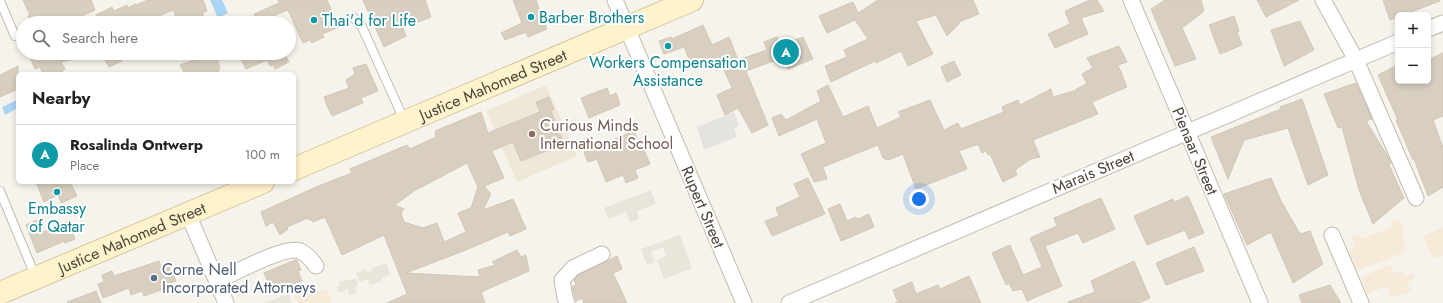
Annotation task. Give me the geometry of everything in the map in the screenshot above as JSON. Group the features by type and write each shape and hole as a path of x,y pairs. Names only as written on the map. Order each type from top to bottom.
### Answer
{"main road":[{"name":"Justice Mahomed Street","path":"296,168 692,0"},
{"name":"Justice Mahomed Street","path":"0,293 258,184"}],"street":[{"name":"Rupert Street","path":"615,0 744,303"},
{"name":"Pienaar Street","path":"1130,0 1260,303"},
{"path":"1323,0 1356,60 1416,198"},
{"path":"1431,28 1443,23"},
{"name":"Marais Street","path":"789,303 1395,43"},
{"path":"188,214 226,303"},
{"path":"1332,235 1360,303"},
{"path":"217,282 274,254 288,250 300,250 308,256 316,266"},
{"path":"567,303 562,280 573,268 602,254"}],"lane":[{"path":"0,1 15,36"},
{"path":"353,17 362,27 405,122"},
{"path":"0,191 36,279"}],"shaded area":[{"name":"Curious Minds International School","path":"546,85 577,156 517,182 486,111"},
{"path":"734,112 739,125 734,129 737,137 704,150 697,127"},
{"path":"651,190 656,204 637,211 639,219 630,222 626,212 608,219 604,208"},
{"path":"1399,219 1404,233 1401,235 1407,251 1357,271 1349,250 1355,247 1351,237 1359,234 1361,239 1392,227 1391,222"},
{"path":"1443,227 1443,255 1433,259 1423,236"},
{"path":"680,235 692,268 664,279 657,260 666,256 663,247 651,252 655,262 647,265 641,249"},
{"path":"386,263 390,274 381,278 382,281 370,285 368,279 360,282 356,273 366,269 367,273 373,271 372,268"},
{"path":"1391,265 1394,274 1403,270 1405,276 1413,273 1415,278 1407,282 1411,291 1392,298 1387,286 1367,294 1361,277"},
{"path":"356,278 358,285 355,286 357,293 349,295 348,289 338,293 337,287 340,286 339,282"},
{"path":"308,285 311,291 317,289 318,292 327,289 332,302 297,303 292,291"},
{"path":"289,294 292,303 264,303"}],"water":[{"path":"210,0 222,0 228,13 222,16 217,16"},
{"path":"16,100 16,109 5,115 2,107"}],"building":[{"path":"23,0 91,0 95,10 82,16 28,16 30,15"},
{"path":"148,0 203,0 207,11 202,13 204,16 176,16 173,10 159,16 96,15 112,7 114,11 127,5 128,8 135,4 136,5"},
{"name":"Thai'd for Life","path":"278,0 327,0 339,27 322,34 324,37 312,43 310,40 303,43 296,28 296,16 291,16 288,10 273,16 255,16 254,14 279,3"},
{"path":"363,0 425,0 431,17 403,28 406,36 384,47"},
{"name":"Barber Brothers","path":"513,0 536,0 547,29 528,37 526,32 505,40 501,33 522,23"},
{"path":"878,0 973,0 979,14 959,22 959,24 947,36 936,15 916,21 933,54 908,66 901,51 876,63 875,61 831,82 825,66 847,57 844,50 868,39 855,20 827,33 819,16 853,2 858,13"},
{"path":"1090,0 1097,0 1104,11 1081,18 1088,34 1055,48 1048,34 1070,24 1065,11"},
{"path":"1165,0 1201,0 1204,11 1182,28 1196,59 1175,66 1151,9"},
{"path":"1257,0 1299,0 1266,17"},
{"path":"1383,0 1440,0 1411,12 1395,12 1395,18 1390,20"},
{"path":"1234,16 1239,31 1237,32 1242,45 1220,54 1209,25"},
{"path":"1300,21 1314,50 1284,66 1271,30"},
{"path":"703,25 712,45 729,37 738,60 767,50 764,42 777,37 782,45 803,37 813,59 788,69 782,58 746,71 768,125 752,133 738,108 725,115 717,95 732,88 719,58 693,68 684,47 664,54 659,41 671,37 672,39"},
{"path":"1119,46 1127,62 1118,65 1127,87 1092,102 1098,114 1033,140 1040,157 1031,159 1015,170 1017,175 1003,182 990,154 988,155 986,151 982,153 978,144 959,151 967,169 916,189 903,154 888,160 883,158 878,145 823,167 827,179 814,182 801,154 826,143 817,119 779,136 772,118 781,114 786,120 821,101 817,91 828,85 843,117 868,106 877,128 901,117 898,112 930,100 944,130 958,123 961,129 1004,112 1002,107 1018,100 1020,105 1051,89 1053,97 1077,90 1076,89 1087,84 1082,74 1093,68 1087,58"},
{"path":"1443,53 1443,116 1433,120 1443,147 1443,187 1428,196 1414,159 1413,160 1396,120 1398,120 1378,75 1395,66 1395,84 1431,84 1431,59"},
{"path":"31,60 69,60 61,62 65,69 62,72 42,72 40,67 35,69"},
{"path":"105,60 122,60 122,61 109,67"},
{"path":"194,60 217,60 220,68 218,72 184,72 180,65"},
{"path":"242,60 267,60 246,69"},
{"path":"267,60 288,60 289,62 275,69 274,65 270,66"},
{"path":"954,61 961,75 947,82 941,67"},
{"path":"366,64 378,91 361,98 363,103 332,116 324,97 349,88 346,80 355,74 353,68"},
{"path":"18,66 18,72 16,72 16,90 0,97 0,75"},
{"path":"1356,83 1372,119 1366,121 1390,160 1391,163 1389,165 1404,198 1373,224 1359,190 1342,127 1338,128 1324,94"},
{"path":"607,88 610,96 616,93 620,105 589,118 581,98"},
{"path":"549,97 554,110 551,111 564,144 521,161 513,142 492,151 504,178 484,186 491,194 483,210 513,199 526,229 510,236 508,232 406,273 480,277 478,270 496,265 492,262 517,250 521,257 526,255 529,271 481,292 485,303 387,303 407,294 384,235 342,255 325,217 313,222 308,218 287,227 288,229 280,235 273,222 266,226 261,212 316,187 352,173 350,169 407,145 410,149 436,137 435,131 481,112 488,133 540,112 536,102","holes":["467,163 478,187 471,208 458,213 466,232 444,242 437,223 423,228 404,222 401,213 404,209 395,205 414,191"]},
{"path":"1302,99 1328,175 1308,185 1288,128 1244,140 1228,179 1211,137"},
{"path":"634,131 650,164 635,170 638,178 626,183 623,175 606,182 597,159 588,162 584,152"},
{"path":"808,178 825,214 772,236 765,221 779,216 776,208 800,197 794,184"},
{"path":"1271,178 1281,201 1300,234 1310,231 1323,264 1293,283 1271,232 1247,245 1224,194"},
{"name":"Embassy of Qatar","path":"37,184 71,184 77,196 61,203 58,195 44,202"},
{"path":"1188,196 1204,233 1189,239 1185,230 1147,245 1134,216 1173,199 1175,202"},
{"path":"1101,198 1115,229 1083,243 1078,233 1045,246 1062,286 1027,301 1022,289 1013,291 1009,283 1006,285 992,253 1010,245 1023,275 1042,267 1030,238 1057,226 1054,218"},
{"path":"840,204 847,221 856,217 858,219 869,214 874,227 841,241 828,209"},
{"path":"37,220 43,232 68,221 75,239 65,243 64,241 37,253 26,225"},
{"path":"1194,247 1204,271 1166,285 1156,263"},
{"path":"617,256 622,269 613,273 627,303 584,303 582,298 576,301 572,287 576,285 574,280 578,275"},
{"path":"297,260 301,270 298,271 302,281 273,292 264,273"},
{"name":"Corne Nell Incorporated Attorneys","path":"159,261 162,270 169,267 176,281 163,286 164,289 144,296 142,291 131,295 129,288 103,298 98,284 104,282 102,275 112,271 114,276"},
{"path":"1134,261 1150,298 1139,303 1068,303 1095,292 1091,281"},
{"path":"969,276 981,303 895,303 898,302 893,290 912,282 916,294 938,285 940,289"},
{"path":"1330,285 1341,303 1302,303 1299,295"},
{"path":"96,291 101,303 67,302"}],"place":[{"name":"Barber Brothers","path":"531,17"},
{"name":"Thai'd for Life","path":"314,20"},
{"name":"Workers Compensation Assistance","path":"668,46"},
{"name":"Rosalinda Ontwerp","path":"786,52"},
{"name":"Curious Minds International School","path":"532,134"},
{"name":"Embassy of Qatar","path":"57,192"},
{"name":"Corne Nell Incorporated Attorneys","path":"154,278"}]}
